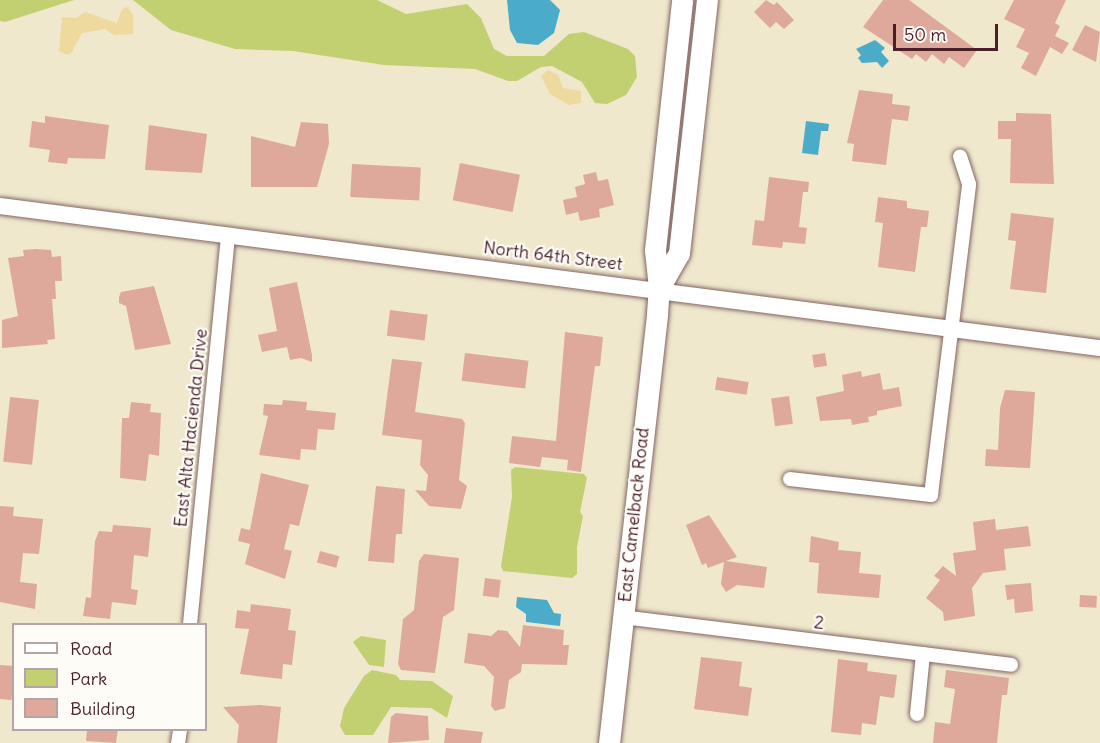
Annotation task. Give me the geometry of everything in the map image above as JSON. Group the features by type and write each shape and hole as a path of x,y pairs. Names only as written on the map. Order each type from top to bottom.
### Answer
{"main road":[{"name":"East Camelback Road","path":"609,743 659,288 655,250 682,0"},
{"name":"East Camelback Road","path":"659,288 679,253 707,0"},
{"path":"678,35 703,37"}],"street":[{"path":"789,479 932,495 949,330 969,184 960,156"},
{"name":"North 64th Street","path":"0,206 659,288 949,330 1100,348"},
{"name":"East Alta Hacienda Drive","path":"190,623 228,235"},
{"name":"2","path":"622,617 1011,665"},
{"path":"917,714 924,654"}],"green space":[{"path":"0,0 74,0 5,22 0,21"},
{"path":"133,0 377,0 406,14 467,4 481,18 494,49 507,56 544,56 569,34 584,32 628,49 635,56 637,77 626,95 607,104 595,103 582,82 552,66 541,67 517,81 508,81 475,69 384,65 293,51 235,49 171,30"},
{"path":"515,467 584,474 587,478 580,512 583,516 577,547 577,574 572,578 503,571 501,566 512,497 511,470"},
{"path":"361,636 386,640 384,667 369,665 353,642"},
{"path":"372,670 396,675 400,680 432,681 453,696 447,718 431,708 391,707 373,735 345,735 340,726 344,708 364,676"}],"sand":[{"path":"128,7 133,15 133,34 114,35 105,29 82,33 72,52 67,55 59,51 62,17 76,18 85,12 117,23 122,9"},
{"path":"548,70 558,75 563,88 581,91 581,103 569,105 550,94 541,76"}],"water":[{"path":"507,0 550,0 560,10 554,33 538,45 517,43 510,30"},
{"path":"875,40 885,48 881,52 889,61 882,68 877,62 862,63 858,58 861,55 856,49"},
{"path":"806,121 829,124 828,131 821,131 818,155 802,153"},
{"path":"517,597 547,600 554,613 561,614 560,626 526,622 526,614 516,607"}],"building":[{"path":"766,0 774,5 777,2 794,20 784,29 776,22 770,28 754,12"},
{"path":"883,0 909,0 977,50 964,68 949,57 944,64 932,54 926,62 916,54 912,59 863,27"},
{"path":"1014,0 1066,0 1055,23 1060,26 1055,36 1069,43 1062,54 1050,47 1036,76 1021,68 1029,53 1016,47 1025,29 1004,19"},
{"path":"1085,25 1100,32 1096,62 1072,50"},
{"path":"859,90 893,94 892,104 910,106 908,121 892,119 886,165 852,161 854,144 847,143"},
{"path":"1016,113 1051,114 1054,184 1010,183 1011,139 998,139 998,121 1016,121"},
{"path":"45,116 109,125 105,159 68,158 67,164 48,162 50,150 29,147 32,121 45,123"},
{"path":"301,122 328,124 329,144 317,187 251,187 251,136 295,147"},
{"path":"149,125 207,134 202,173 145,170"},
{"path":"460,163 520,175 513,212 453,200"},
{"path":"352,164 421,168 419,201 350,197"},
{"path":"596,172 598,181 608,179 614,205 599,209 600,217 580,221 578,212 566,215 563,200 577,197 575,187 585,184 583,175"},
{"path":"769,177 809,182 808,192 803,192 799,227 807,228 805,244 783,242 782,248 752,245 755,220 764,221"},
{"path":"878,197 907,201 907,208 929,211 927,227 921,227 915,272 878,267 883,223 875,222"},
{"path":"1011,213 1054,218 1046,293 1010,289 1016,241 1008,240"},
{"path":"23,250 51,250 52,257 61,256 62,281 55,281 56,299 52,299 55,339 47,340 48,344 2,348 2,320 18,316 8,258 24,256"},
{"path":"297,282 312,362 301,358 290,360 287,347 262,352 258,335 277,331 269,288"},
{"path":"154,286 171,344 135,350 126,306 119,303 119,297 121,292"},
{"path":"390,310 428,315 425,340 387,336"},
{"path":"565,332 603,337 600,366 595,366 581,472 567,470 568,460 542,457 540,467 509,463 512,436 556,441"},
{"path":"465,353 529,361 525,389 462,381"},
{"path":"825,353 827,366 814,368 812,355"},
{"path":"392,359 422,362 415,412 462,419 465,423 459,480 467,486 461,509 429,506 415,490 426,491 428,475 420,465 422,440 382,435"},
{"path":"861,371 862,377 880,373 883,390 899,387 902,406 877,411 877,415 868,417 869,422 852,425 851,419 820,421 816,397 844,391 842,375"},
{"path":"717,377 749,382 747,395 715,390"},
{"path":"1005,390 1035,392 1030,468 985,466 986,449 998,450 1000,408"},
{"path":"789,396 793,424 775,426 771,399"},
{"path":"10,397 39,400 32,465 3,462"},
{"path":"283,400 307,402 306,410 336,413 334,430 318,429 316,450 301,449 300,460 259,455 268,416 263,415 264,404 282,405"},
{"path":"131,402 151,404 150,412 161,413 159,456 149,454 146,481 120,478 122,418 129,418"},
{"path":"261,473 309,485 299,526 290,524 284,549 292,551 285,579 245,564 250,544 238,541 241,528 250,530"},
{"path":"376,486 405,489 402,534 396,534 394,563 368,561"},
{"path":"0,506 14,507 13,516 43,519 39,554 23,553 20,582 37,584 35,609 0,602"},
{"path":"709,515 737,557 726,561 767,567 764,588 737,585 726,592 721,584 724,562 708,568 706,563 702,565 686,525"},
{"path":"995,519 996,530 1028,526 1031,546 1004,549 1006,570 983,573 972,588 975,616 944,621 943,612 926,598 940,580 934,576 943,566 956,576 953,553 976,550 973,522"},
{"path":"113,525 151,528 148,557 134,555 131,589 138,590 136,605 112,602 110,619 83,616 86,597 91,598 95,541 99,531 112,532"},
{"path":"811,536 839,542 838,550 861,552 859,573 881,575 879,598 817,593 819,563 809,562"},
{"path":"320,551 339,556 336,568 317,563"},
{"path":"424,554 459,558 454,610 443,617 435,673 401,670 398,664 403,619 414,610 419,561"},
{"path":"485,578 501,580 499,598 483,596"},
{"path":"1031,583 1033,611 1015,613 1014,599 1007,600 1005,585"},
{"path":"1080,595 1097,596 1096,608 1079,607"},
{"path":"251,604 291,609 288,630 296,631 292,665 283,664 282,679 240,674 249,629 235,628 237,610 250,612"},
{"path":"523,625 564,630 563,645 569,645 567,665 522,664 521,672 509,680 505,708 495,711 491,706 494,677 484,666 464,663 468,633 491,636 498,630 507,631 520,647"},
{"path":"701,657 742,662 739,686 752,688 748,716 694,709"},
{"path":"838,659 868,663 867,671 897,675 894,698 880,696 876,725 862,723 861,735 831,732"},
{"path":"0,665 12,666 12,700 0,699"},
{"path":"946,670 1009,678 1007,695 1002,695 997,743 933,743 935,722 950,724 955,689 944,687"},
{"path":"260,705 281,707 277,743 237,743 239,725 223,707"},
{"path":"396,713 428,716 429,740 388,743 391,717"},
{"path":"446,728 483,732 481,743 444,743"},
{"path":"87,731 118,731 116,743 86,741"}]}
